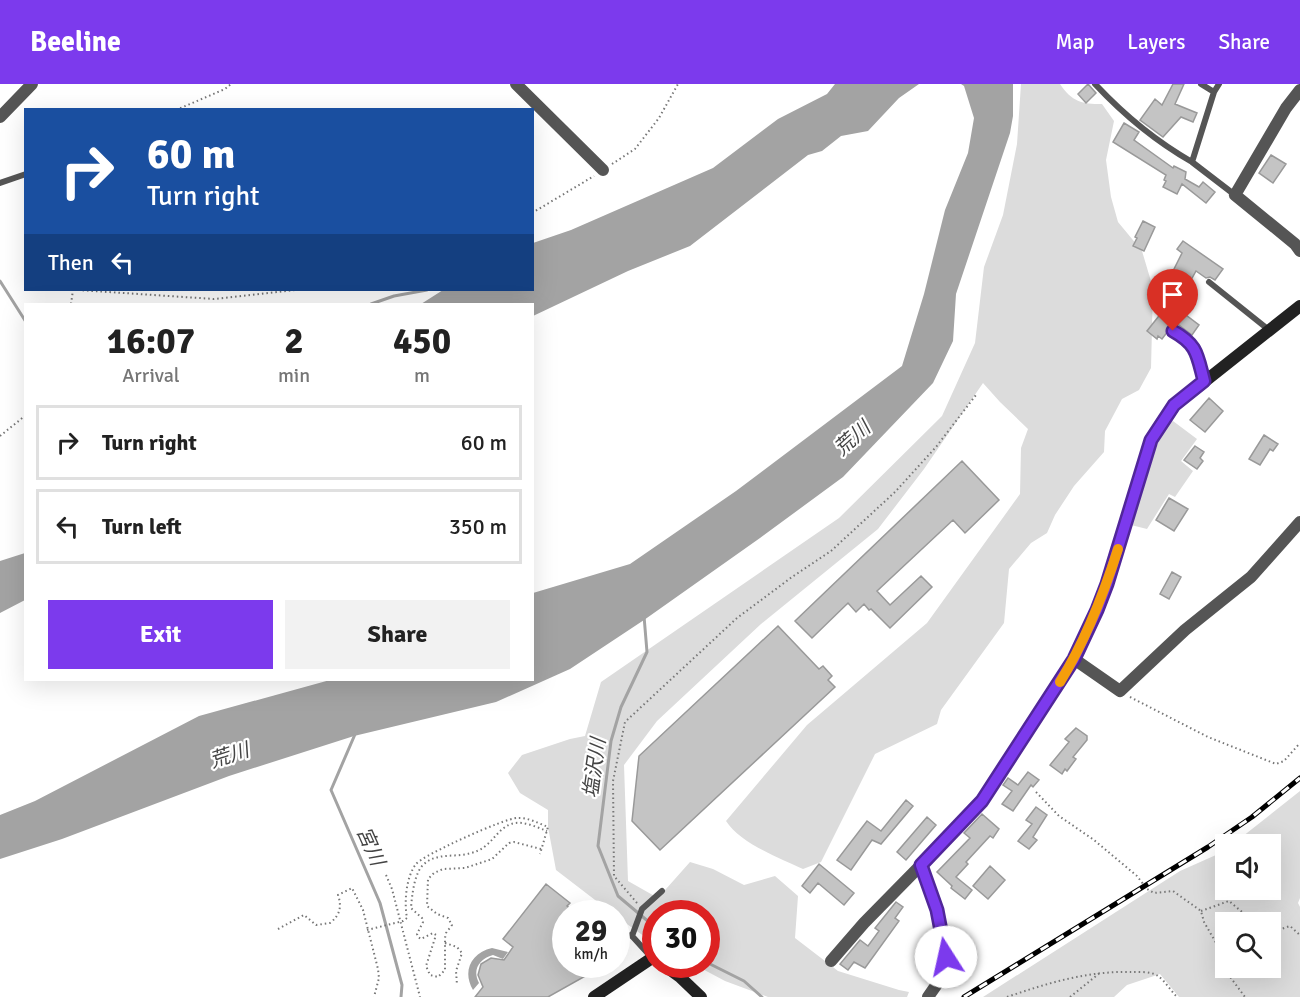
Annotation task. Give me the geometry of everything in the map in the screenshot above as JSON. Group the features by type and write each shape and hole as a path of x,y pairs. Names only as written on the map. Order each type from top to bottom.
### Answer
{"street":[{"path":"0,117 32,84"},
{"path":"516,84 603,170"},
{"path":"1300,90 1286,108 1235,195 1295,244 1300,251"},
{"path":"831,961 864,923 982,801 1074,659 1107,584 1151,440 1174,405 1300,306"},
{"path":"1074,659 1120,691 1185,630 1251,577 1300,522"},
{"path":"921,865 937,910 946,957 937,984 928,997"},
{"path":"594,997 642,969"},
{"path":"681,978 700,997"}],"lane":[{"path":"1095,84 1114,104 1174,152 1192,162 1235,195"},
{"path":"1201,84 1215,92"},
{"path":"1192,162 1219,84"},
{"path":"0,183 24,175"},
{"path":"1209,282 1269,331"},
{"path":"1173,331 1188,340 1195,349 1204,381"},
{"path":"652,900 662,891"},
{"path":"642,909 632,936 642,946"}],"path":[{"path":"181,108 225,89 231,84"},
{"path":"534,212 635,149 659,118 678,84"},
{"path":"90,291 214,299 286,291"},
{"path":"642,909 614,876 614,782 625,722 737,618 831,551 895,492 936,447 976,395"},
{"path":"0,436 24,418"},
{"path":"1120,691 1208,736 1276,764 1284,760 1300,744"},
{"path":"1036,792 1059,816 1094,840 1137,876 1147,889 1154,893 1173,891 1201,911 1204,922 1219,948 1222,966 1245,997"},
{"path":"367,930 400,922 407,918 406,896 411,874 415,865 423,857 501,822 516,818 548,827 540,854"},
{"path":"541,849 514,842 509,843 492,859 485,862 465,868 443,869 430,876 426,906 448,918 452,925 446,933 445,970 442,975 434,976 428,971 426,966 436,935 433,933 421,939 418,937 417,934 423,922 422,918 411,908 415,879 425,862 441,856 470,854 483,849 511,824 520,822 547,831"},
{"path":"386,875 420,997"},
{"path":"278,929 304,915 316,925 330,923 340,912 338,895 352,888 363,910 378,969 379,978 374,997"},
{"path":"1201,911 1229,901 1242,912"},
{"path":"1281,929 1290,926 1300,935"},
{"path":"445,943 457,947 462,953 456,971 457,985"},
{"path":"1007,997 1079,975 1101,972 1144,972 1157,975 1177,997"},
{"path":"1070,997 1101,972"}],"shaded area":[{"path":"1021,84 1060,84 1069,95 1078,101 1102,104 1114,121 1106,160 1111,197 1118,222 1142,251 1153,288 1151,368 1139,390 1122,399 1105,431 1104,452 1074,486 1055,515 1047,533 1031,543 1009,569 1004,623 941,710 937,724 875,754 821,862 803,869 750,843 732,829 726,821 807,725 927,623 1020,494 1021,448 1028,429 983,383 924,469 878,529 761,624 657,721 624,765 628,881 658,898 690,862 713,869 744,885 775,876 798,896 795,938 838,971 909,992 907,997 768,997 719,978 720,900 642,900 642,935 630,926 630,900 595,900 556,870 548,827 548,810 520,793 508,773 522,755 585,736 601,682 839,518 942,416 975,343 984,267 1003,215 1017,144"},
{"path":"1173,421 1197,439 1181,461 1193,471 1175,497 1169,494 1147,529 1131,525 1154,452 1167,427"},
{"path":"1300,791 1300,898 1298,903 1300,907 1300,997 1179,997 1160,974 1127,985 1114,997 983,997 1180,871 1215,855 1215,900 1281,900 1281,834 1246,834"}],"water":[{"path":"835,84 919,84 899,98 868,131 841,136 822,151 808,155 690,246 628,271 534,316 534,303 423,303 441,291 534,291 534,243 571,230 713,168 778,119 827,94"},
{"name":"荒川","path":"961,84 1013,84 1013,116 1010,133 956,294 953,341 933,383 843,477 644,620 570,669 496,702 354,736 229,776 62,839 0,859 0,815 35,801 199,716 326,681 534,681 534,593 630,564 736,491 902,366 924,294 945,210 968,153 974,118 964,86"},
{"path":"24,553 24,601 0,613 0,561"},
{"path":"492,948 508,952 503,959 493,955 481,962 476,974 479,983 473,990 468,976 470,964 479,954"}],"building":[{"path":"1088,84 1096,93 1086,103 1078,94"},
{"path":"1173,84 1184,84 1175,104 1197,113 1193,122 1181,117 1163,137 1140,120 1155,99 1162,105"},
{"path":"1124,123 1139,132 1134,140 1173,168 1174,166 1186,172 1185,179 1199,187 1203,182 1215,192 1206,203 1182,184 1177,194 1163,187 1166,175 1113,142"},
{"path":"1271,155 1286,164 1273,183 1259,173"},
{"path":"1143,221 1155,227 1144,251 1133,246"},
{"path":"1183,241 1223,269 1215,280 1210,277 1206,278 1196,271 1185,291 1191,294 1182,312 1199,325 1192,335 1175,322 1162,339 1158,336 1157,339 1147,331 1170,302 1162,298 1182,253 1177,249"},
{"path":"1209,398 1223,411 1205,432 1190,420"},
{"path":"1264,435 1278,444 1273,451 1270,449 1260,465 1249,459"},
{"path":"1195,446 1204,452 1200,458 1203,461 1197,469 1184,460"},
{"path":"962,461 999,500 965,533 953,520 877,591 890,605 921,576 932,587 890,628 864,604 856,612 848,603 812,638 795,621"},
{"path":"1169,498 1188,509 1174,531 1156,520"},
{"path":"1172,572 1181,577 1169,599 1160,594"},
{"path":"778,626 819,669 823,666 832,676 828,680 835,687 660,850 632,821 639,756"},
{"path":"1076,728 1087,736 1087,740 1073,757 1076,759 1062,774 1050,765 1069,742 1065,739"},
{"path":"1028,772 1039,780 1033,787 1031,785 1013,811 1002,804 1012,791 1003,785 1008,778 1018,785"},
{"path":"906,800 913,806 881,844 872,840 851,870 837,860 867,821 881,831"},
{"path":"1036,807 1047,815 1033,837 1037,840 1029,849 1018,841 1032,824 1026,820"},
{"path":"982,814 999,829 993,838 990,836 966,862 968,864 956,877 972,890 965,899 937,872 970,838 964,833"},
{"path":"927,817 936,825 906,860 897,852"},
{"path":"819,864 854,893 844,905 818,883 810,893 802,886"},
{"path":"990,866 1005,880 988,899 973,886"},
{"path":"546,884 566,900 552,900 552,978 582,978 548,997 475,997 483,987 478,975 481,964 491,958 504,960 513,947 503,939"},
{"path":"896,902 903,907 895,918 899,921 865,968 854,962 848,970 840,964 860,940 868,946 879,931 875,928"}],"waterway":[{"path":"0,281 24,319"},
{"path":"374,303 394,296 422,291"},
{"name":"塩沢川","path":"642,916 618,896 598,846 611,741 621,707 647,652 644,616"},
{"name":"宮川","path":"356,732 331,790 380,903 402,985 401,997"},
{"name":"塩沢川","path":"720,969 744,981 762,997"}],"railway":[{"path":"964,997 1208,847 1252,817 1300,778"}],"slow traffic":[{"path":"1060,682 1074,659 1097,610 1118,549"}],"route":[{"path":"946,957 937,910 921,865 982,801 1074,659 1107,584 1151,440 1174,405 1204,381 1195,349 1188,340 1173,331"}]}
